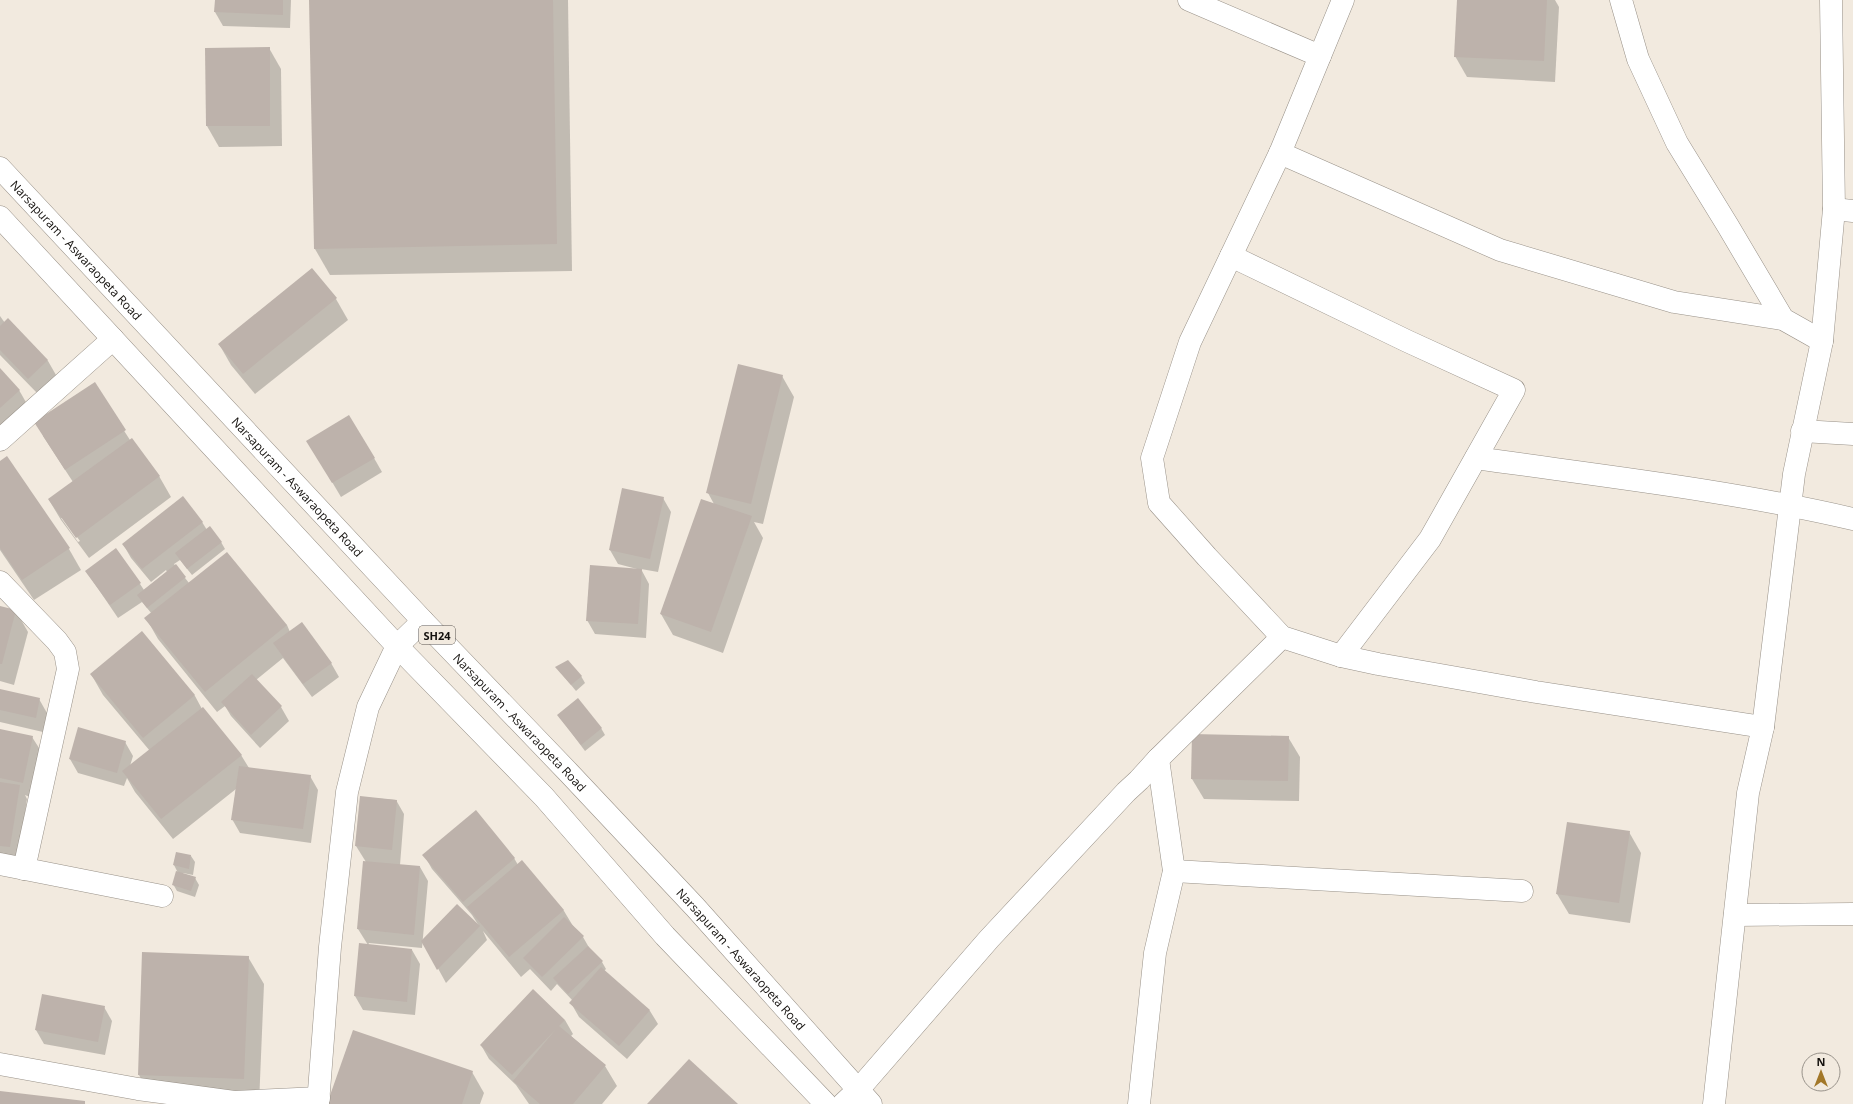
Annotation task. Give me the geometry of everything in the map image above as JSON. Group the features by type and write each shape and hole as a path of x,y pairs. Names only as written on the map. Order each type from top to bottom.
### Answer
{"street":[{"path":"1189,0 1320,56"},
{"path":"1343,0 1280,153 1190,342 1152,458 1159,503 1206,557 1282,637 1341,656 1536,692 1763,727"},
{"path":"1621,0 1638,59 1677,143 1783,320"},
{"path":"1714,1104 1748,793 1763,727 1790,504 1802,431 1822,341 1844,210 1830,0"},
{"path":"1280,153 1500,250 1674,302 1783,320 1822,341"},
{"name":"Narsapuram - Aswaraopeta Road","path":"0,168 423,621 689,901 858,1099"},
{"name":"SH24","path":"0,217 397,646 544,797 665,936 826,1104"},
{"path":"1231,256 1407,341 1514,390 1430,539 1341,656"},
{"path":"0,440 113,339"},
{"path":"1802,431 1853,434"},
{"path":"1476,458 1790,504 1853,519"},
{"path":"0,582 57,641 65,652 68,668 24,869"},
{"path":"0,1064 138,1089 234,1102 318,1101 330,947 347,792 368,707 397,646 423,621"},
{"path":"858,1099 989,939 1158,759 1282,637"},
{"path":"1139,1104 1155,953 1174,871 1158,759"},
{"path":"0,864 162,896"},
{"path":"1174,871 1522,891"},
{"path":"1735,915 1853,914"}],"building":[{"path":"215,0 283,0 283,15 214,12"},
{"path":"309,0 553,0 557,244 314,249"},
{"path":"1457,0 1547,0 1544,61 1454,57"},
{"path":"270,47 270,126 206,126 205,48"},
{"path":"312,268 337,298 243,374 218,344"},
{"path":"8,318 48,360 28,379 0,350 0,326"},
{"path":"738,364 783,375 751,504 706,493"},
{"path":"0,368 20,390 0,408"},
{"path":"95,382 126,430 65,470 34,422"},
{"path":"349,415 375,458 332,483 306,441"},
{"path":"132,438 160,476 76,538 48,499"},
{"path":"7,456 70,548 22,580 0,548 0,461"},
{"path":"622,488 664,497 650,559 609,550"},
{"path":"183,496 203,522 142,569 122,544"},
{"path":"701,499 752,516 711,632 660,614"},
{"path":"210,526 222,542 187,569 175,553"},
{"path":"116,548 141,583 110,605 85,571"},
{"path":"227,552 287,625 205,692 144,618"},
{"path":"176,564 186,577 147,608 137,595"},
{"path":"590,565 642,569 638,624 586,621"},
{"path":"0,606 16,610 2,664 0,664"},
{"path":"302,622 332,663 303,684 273,643"},
{"path":"142,631 195,695 143,738 90,674"},
{"path":"568,660 582,676 571,685 555,667"},
{"path":"252,674 282,706 251,735 221,702"},
{"path":"0,689 40,698 36,718 0,710"},
{"path":"578,698 602,728 581,745 557,715"},
{"path":"203,707 242,755 161,819 122,771"},
{"path":"78,727 126,741 117,773 69,759"},
{"path":"0,729 33,736 23,783 0,778"},
{"path":"1192,734 1289,736 1288,781 1191,779"},
{"path":"239,766 311,775 303,829 231,820"},
{"path":"0,782 20,785 10,847 0,846"},
{"path":"360,796 397,800 392,850 355,846"},
{"path":"476,810 515,858 463,902 422,855"},
{"path":"1567,822 1630,831 1619,903 1556,894"},
{"path":"176,852 191,855 189,869 173,865"},
{"path":"522,860 564,910 509,957 467,907"},
{"path":"363,861 420,866 414,935 357,929"},
{"path":"176,871 196,877 191,891 172,885"},
{"path":"457,904 480,926 437,970 421,941"},
{"path":"564,917 584,936 542,977 523,958"},
{"path":"359,943 412,949 407,1002 354,996"},
{"path":"588,946 603,961 568,994 553,978"},
{"path":"142,952 249,956 244,1079 138,1075"},
{"path":"601,967 650,1010 619,1046 569,1003"},
{"path":"533,989 565,1020 559,1026 606,1065 573,1104 540,1104 513,1081 556,1029 512,1075 480,1045"},
{"path":"42,994 105,1006 98,1042 35,1030"},
{"path":"353,1030 473,1071 462,1104 327,1104"},
{"path":"689,1059 738,1104 647,1104"},
{"path":"0,1091 85,1101 85,1104 0,1104"}]}
